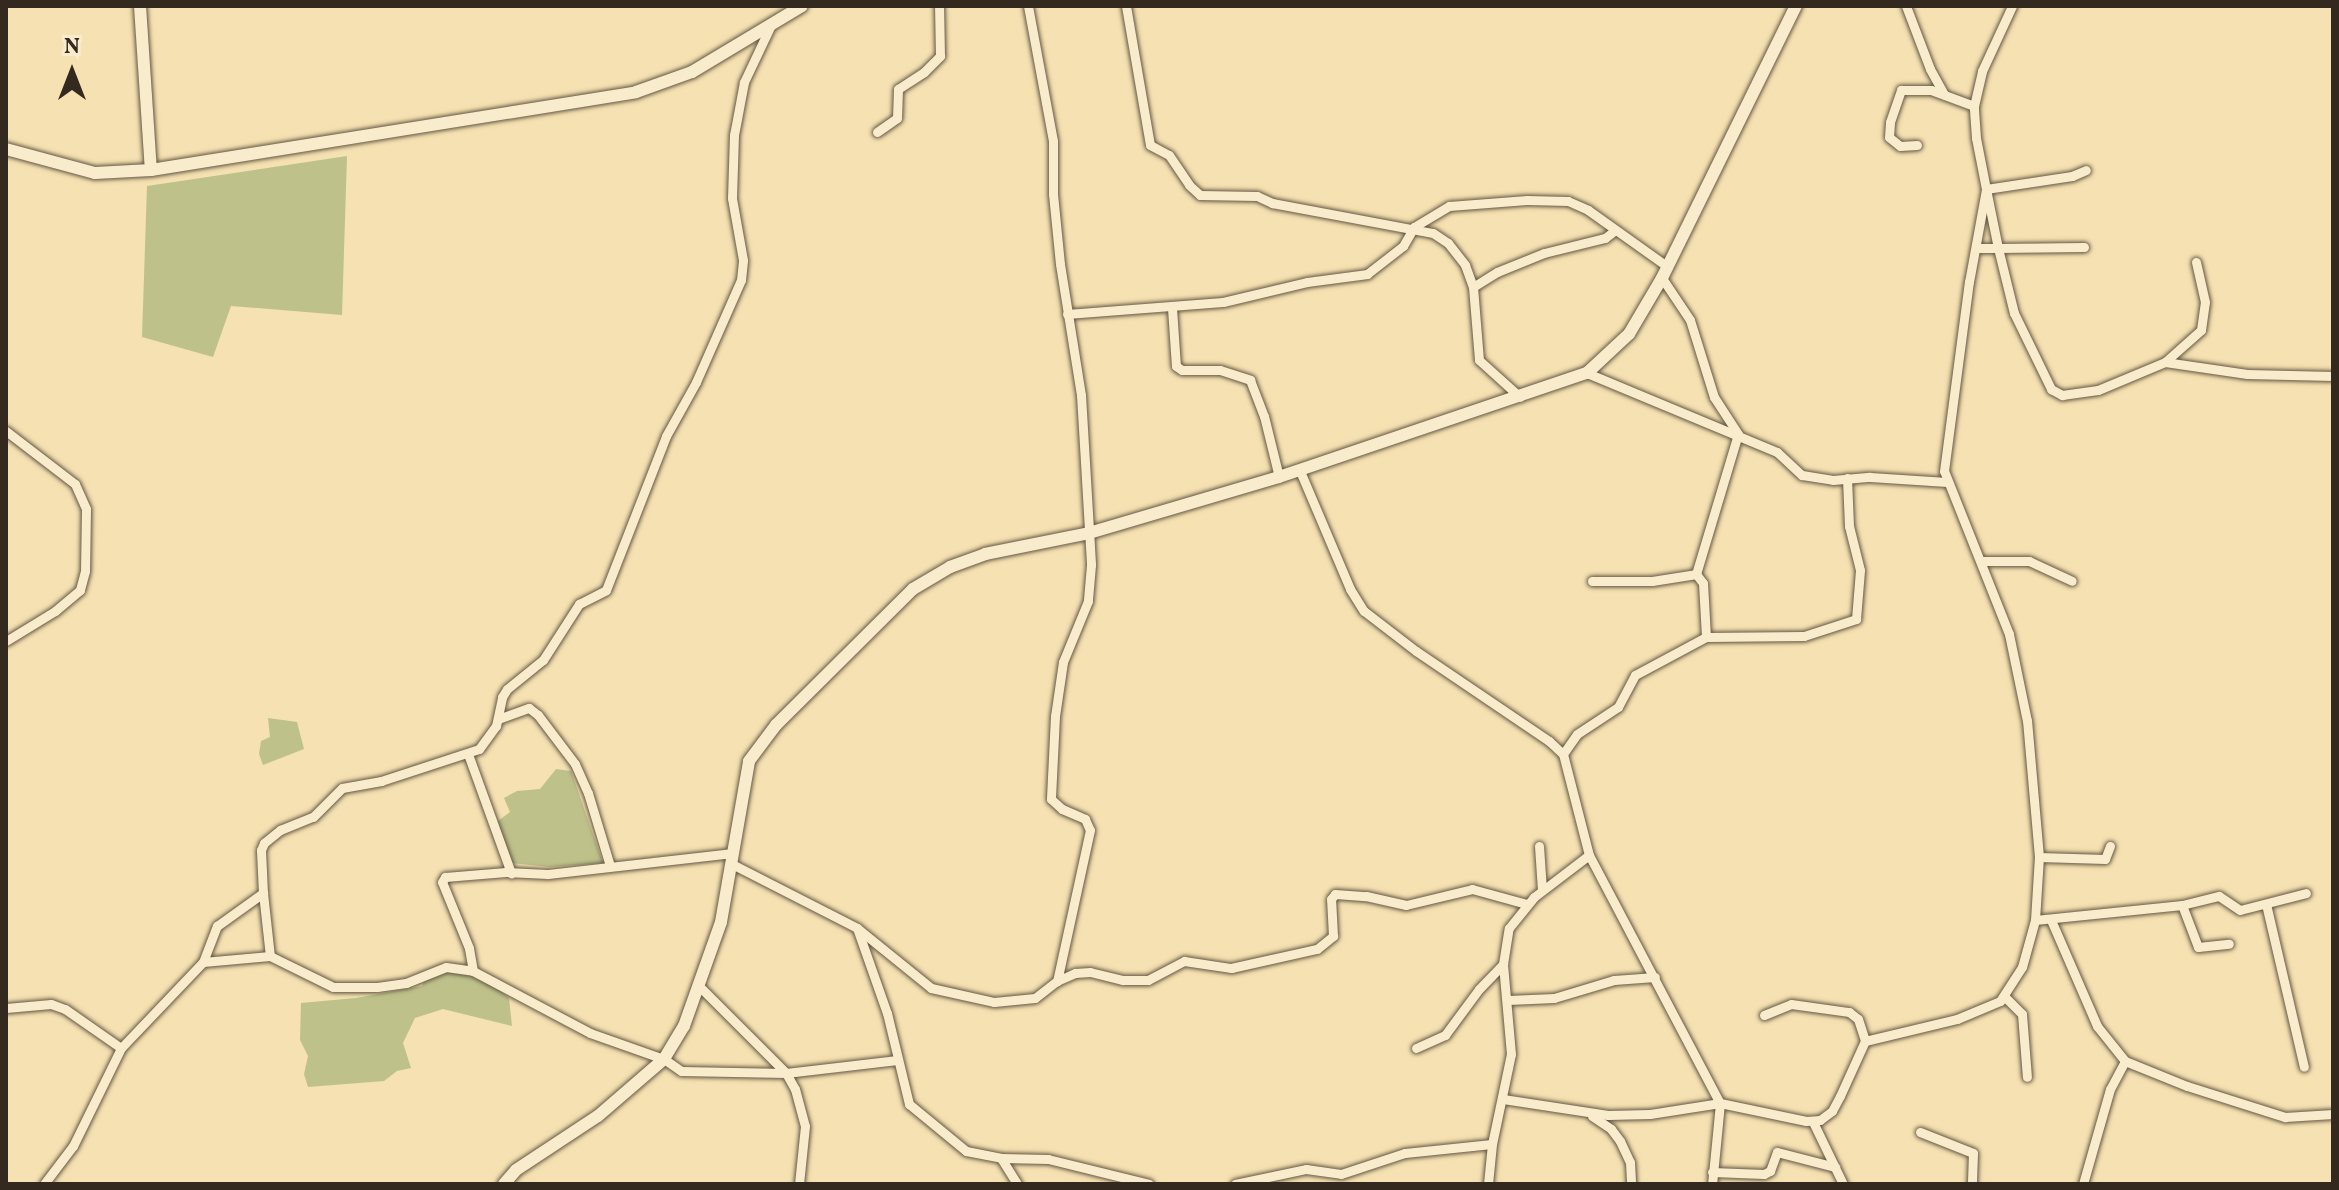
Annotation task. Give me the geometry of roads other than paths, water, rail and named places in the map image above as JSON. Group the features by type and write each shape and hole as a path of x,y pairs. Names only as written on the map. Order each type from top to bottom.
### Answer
{"street":[{"path":"140,6 151,170"},
{"path":"6,149 95,173 151,170 636,92 692,72 802,6"},
{"path":"877,132 897,118 898,89 924,72 940,56 939,6"},
{"path":"1028,6 1053,141 1053,194 1067,314 1081,395 1089,533 1088,601 1059,674 1049,791 1057,806 1085,819 1090,830 1057,981"},
{"path":"1126,6 1150,145 1169,155 1200,195 1257,196 1272,203 1414,227 1433,233 1448,243 1465,265 1473,287 1476,355 1520,397"},
{"path":"504,1184 516,1170 598,1116 664,1059 684,1026 721,922 749,761 762,740 913,589 950,567 985,554 1089,533 1300,471 1587,373 1616,350 1629,334 1665,272 1796,6"},
{"path":"1906,6 1930,69 1944,94"},
{"path":"2012,6 1982,71 1974,106 1976,138 2014,313 2051,389 2062,395 2081,394 2165,362 2201,330 2205,302 2196,262"},
{"path":"270,956 263,893 261,850 264,843 280,830 313,817 335,792 468,754 487,740 498,719 507,689 543,660 579,604 606,590 666,436 734,300 743,260 732,198 736,122 744,82 771,25"},
{"path":"1917,145 1893,144 1889,137 1901,90 1908,88 1944,94 1974,106"},
{"path":"1986,189 2072,176 2086,170"},
{"path":"1865,1041 1957,1019 2005,997 2022,967 2035,920 2039,857 2027,721 2009,634 1947,482 1944,460 1986,189"},
{"path":"1067,314 1223,302 1307,282 1367,274 1403,246 1414,227 1449,206 1527,200 1568,201 1588,210 1665,272 1690,320 1714,397 1738,434 1696,574"},
{"path":"1473,287 1497,272 1544,253 1605,238 1614,231"},
{"path":"1976,248 2084,247"},
{"path":"1172,308 1176,366 1182,370 1220,370 1250,380 1264,416 1279,477"},
{"path":"2165,362 2247,374 2333,376"},
{"path":"1587,373 1777,452 1802,475 1815,479 1947,482"},
{"path":"6,431 75,484 86,509 85,571 80,590 55,611 6,641"},
{"path":"1300,471 1350,589 1364,611 1563,754 1589,855 1720,1103 1712,1184"},
{"path":"1563,754 1577,734 1618,707 1635,675 1706,637 1804,636 1856,619 1860,570 1849,526 1847,478"},
{"path":"1981,561 2029,561 2072,581"},
{"path":"1592,581 1652,581 1696,574"},
{"path":"1696,574 1703,583 1706,637"},
{"path":"498,719 529,708 538,715 575,764 588,793 610,866"},
{"path":"468,754 511,873"},
{"path":"1539,846 1542,890"},
{"path":"2039,857 2105,859 2110,846"},
{"path":"1488,1184 1492,1144 1503,1099 1511,1042 1503,964 1509,928 1542,890 1589,855"},
{"path":"473,971 469,948 443,879 733,859 857,928 931,988 950,995 994,1002 1035,998 1057,981 1090,972 1123,980 1148,980 1184,961 1231,968 1317,949 1333,936 1331,899 1335,894 1366,896 1406,905 1472,889 1527,904"},
{"path":"44,1184 73,1146 121,1048 203,962 217,926 263,893"},
{"path":"2035,920 2182,905 2219,896 2236,909 2306,893"},
{"path":"2266,904 2304,1067"},
{"path":"2182,905 2198,947 2229,944"},
{"path":"2051,920 2097,1026 2125,1061 2187,1086 2285,1117 2333,1114"},
{"path":"857,928 887,1013 904,1092 914,1111 966,1151 1001,1158 1048,1159 1149,1184"},
{"path":"203,962 270,956 333,987 406,983 446,967 473,971 590,1033 664,1059 681,1071 786,1073 897,1060"},
{"path":"1416,1048 1445,1035 1479,989 1503,964"},
{"path":"1508,1000 1554,998 1614,980 1655,977"},
{"path":"700,987 786,1073 804,1115 804,1161 799,1184"},
{"path":"2005,997 2022,1014 2027,1077"},
{"path":"6,1008 51,1004 65,1009 121,1048"},
{"path":"1503,1099 1589,1114 1650,1114 1720,1103 1813,1122 1832,1111 1865,1041 1858,1019 1849,1012 1791,1004 1764,1015"},
{"path":"2083,1184 2110,1089 2125,1061"},
{"path":"1589,1114 1611,1129 1620,1141 1630,1162 1631,1184"},
{"path":"1813,1122 1843,1184"},
{"path":"1920,1132 1973,1153 1972,1184"},
{"path":"1235,1184 1306,1169 1341,1174 1405,1153 1492,1144"},
{"path":"1712,1172 1764,1174 1770,1171 1777,1152 1835,1167"},
{"path":"1001,1158 1017,1184"}]}
